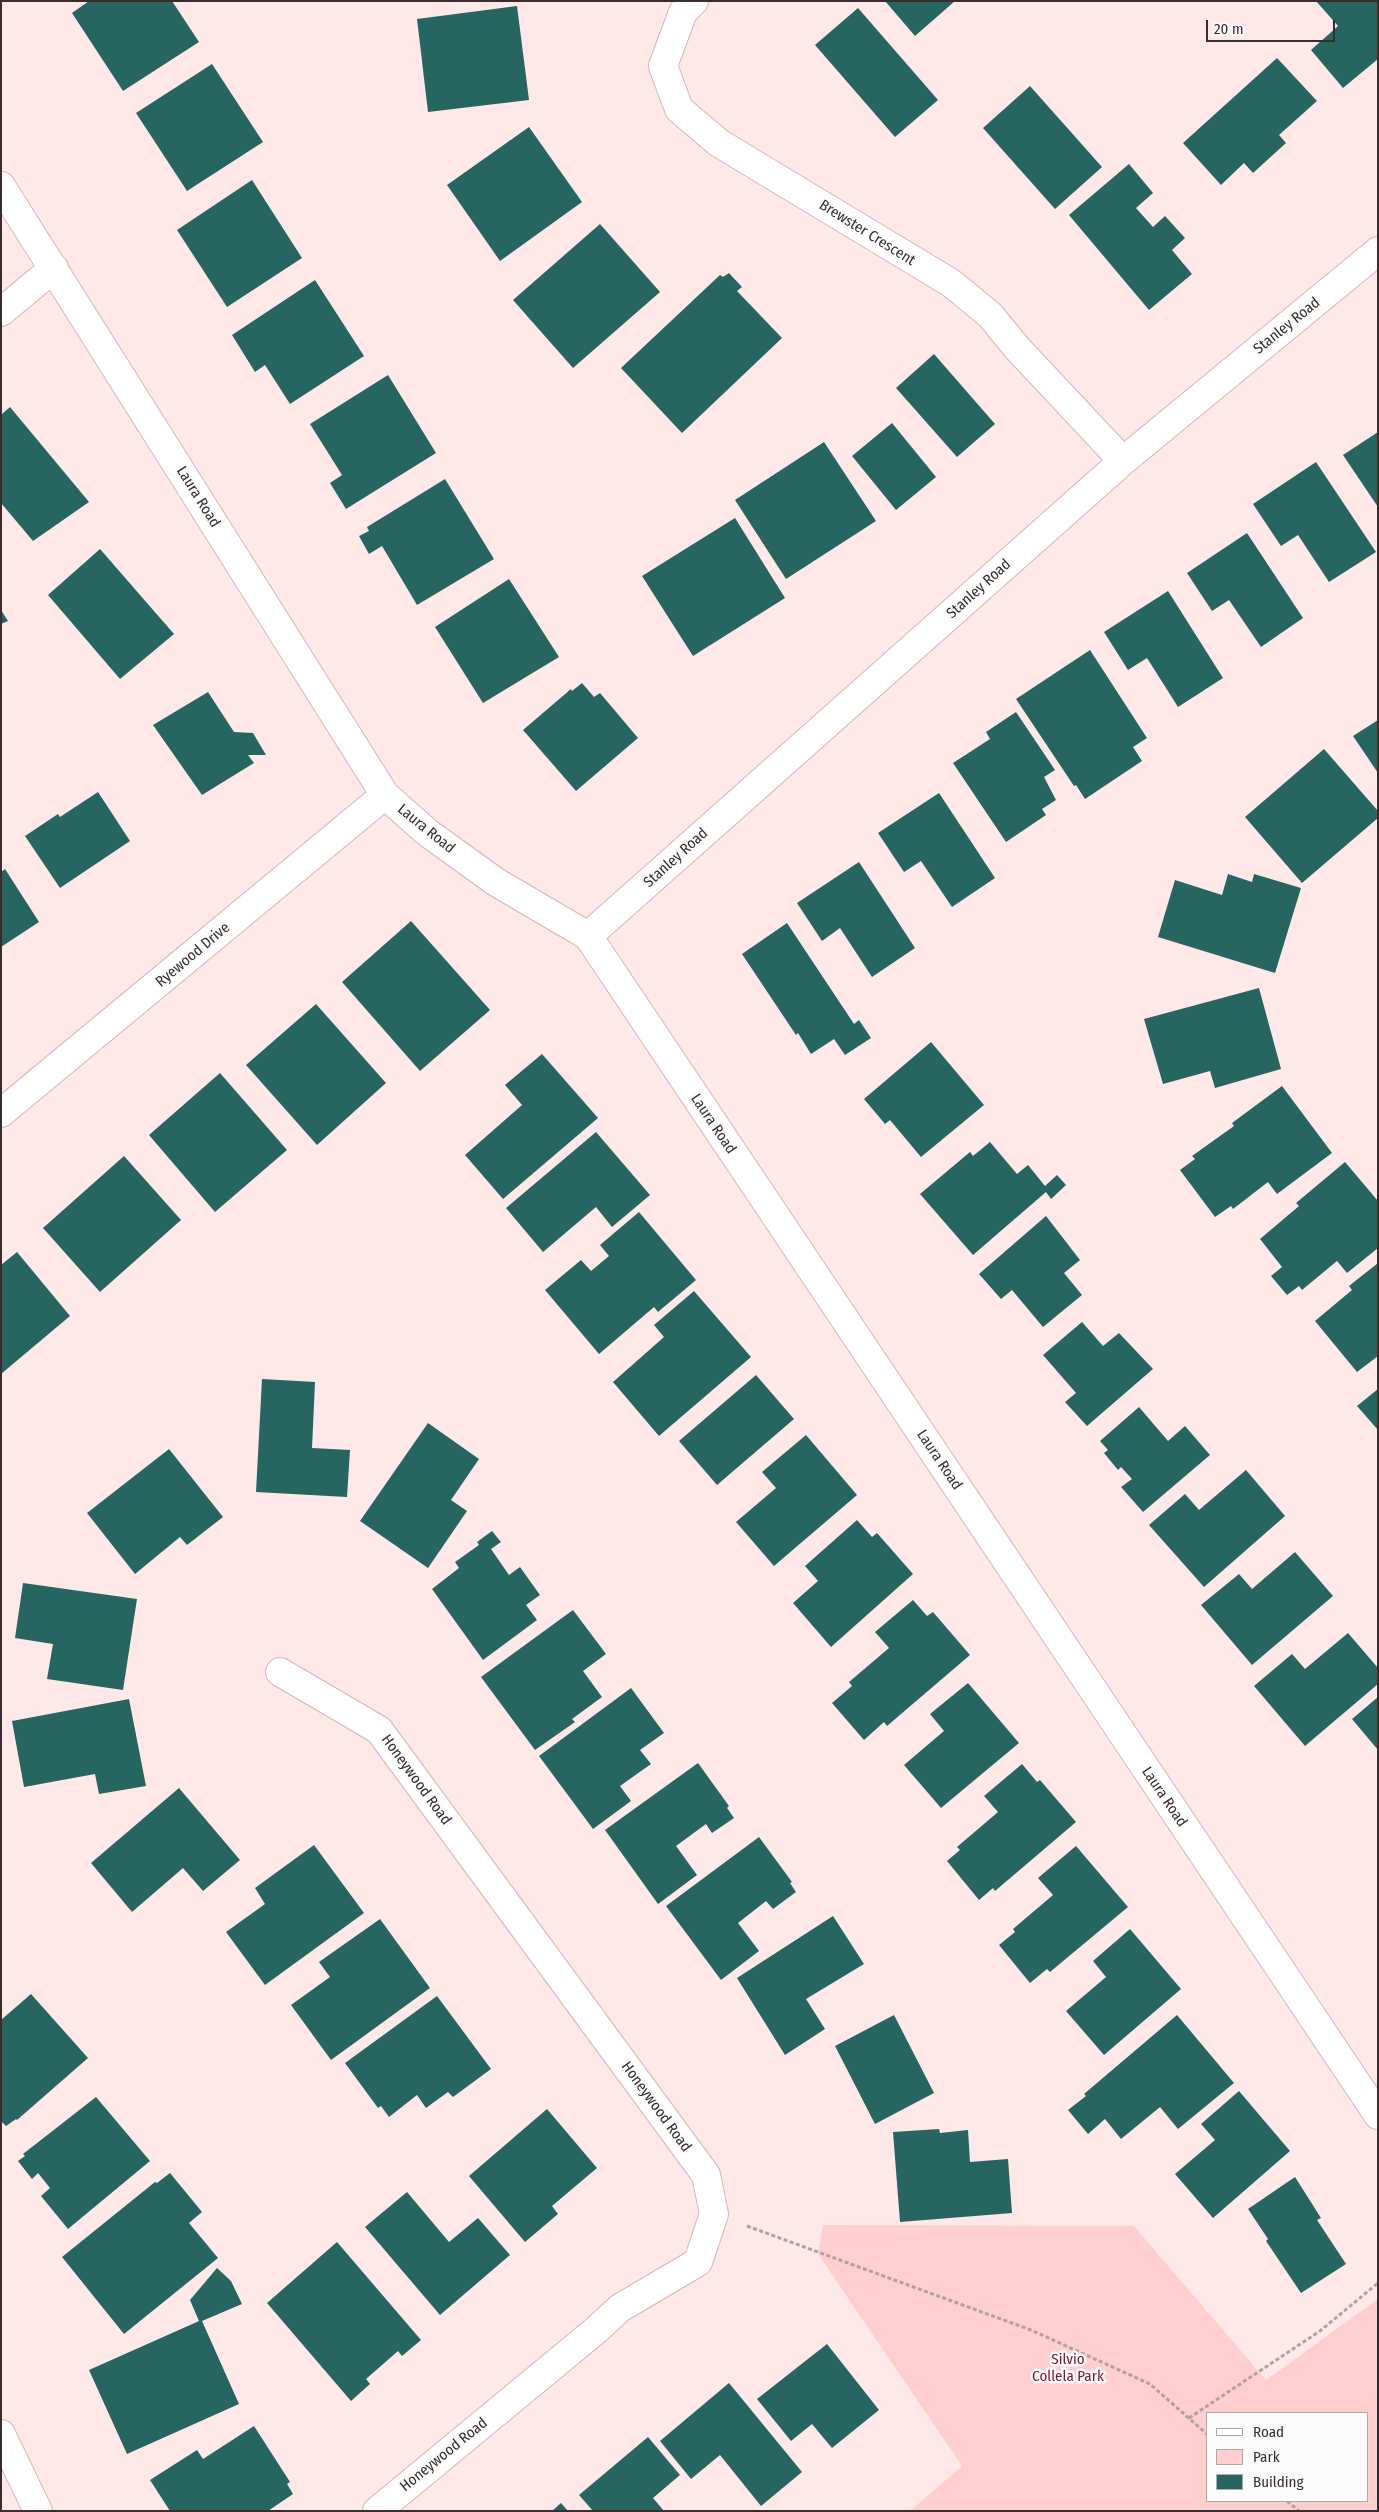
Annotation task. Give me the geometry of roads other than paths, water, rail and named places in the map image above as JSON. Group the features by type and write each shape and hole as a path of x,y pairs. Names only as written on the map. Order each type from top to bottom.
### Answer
{"street":[{"name":"Brewster Crescent","path":"694,1 683,12 663,66 679,109 720,143 951,284 990,315 1017,348 1123,461"},
{"name":"Laura Road","path":"1,186 385,795 428,833 496,882 588,936 1377,2114"},
{"name":"Stanley Road","path":"588,936 1123,461 1378,251"},
{"path":"1,312 54,268"},
{"name":"Ryewood Drive","path":"1,1113 385,795"},
{"name":"Honeywood Road","path":"280,1672 379,1730 706,2175 714,2214 698,2262 620,2308 595,2332 377,2511"},
{"path":"1,2434 38,2511"}],"park label":[{"name":"Silvio Collela Park","path":"1068,2368"}]}
